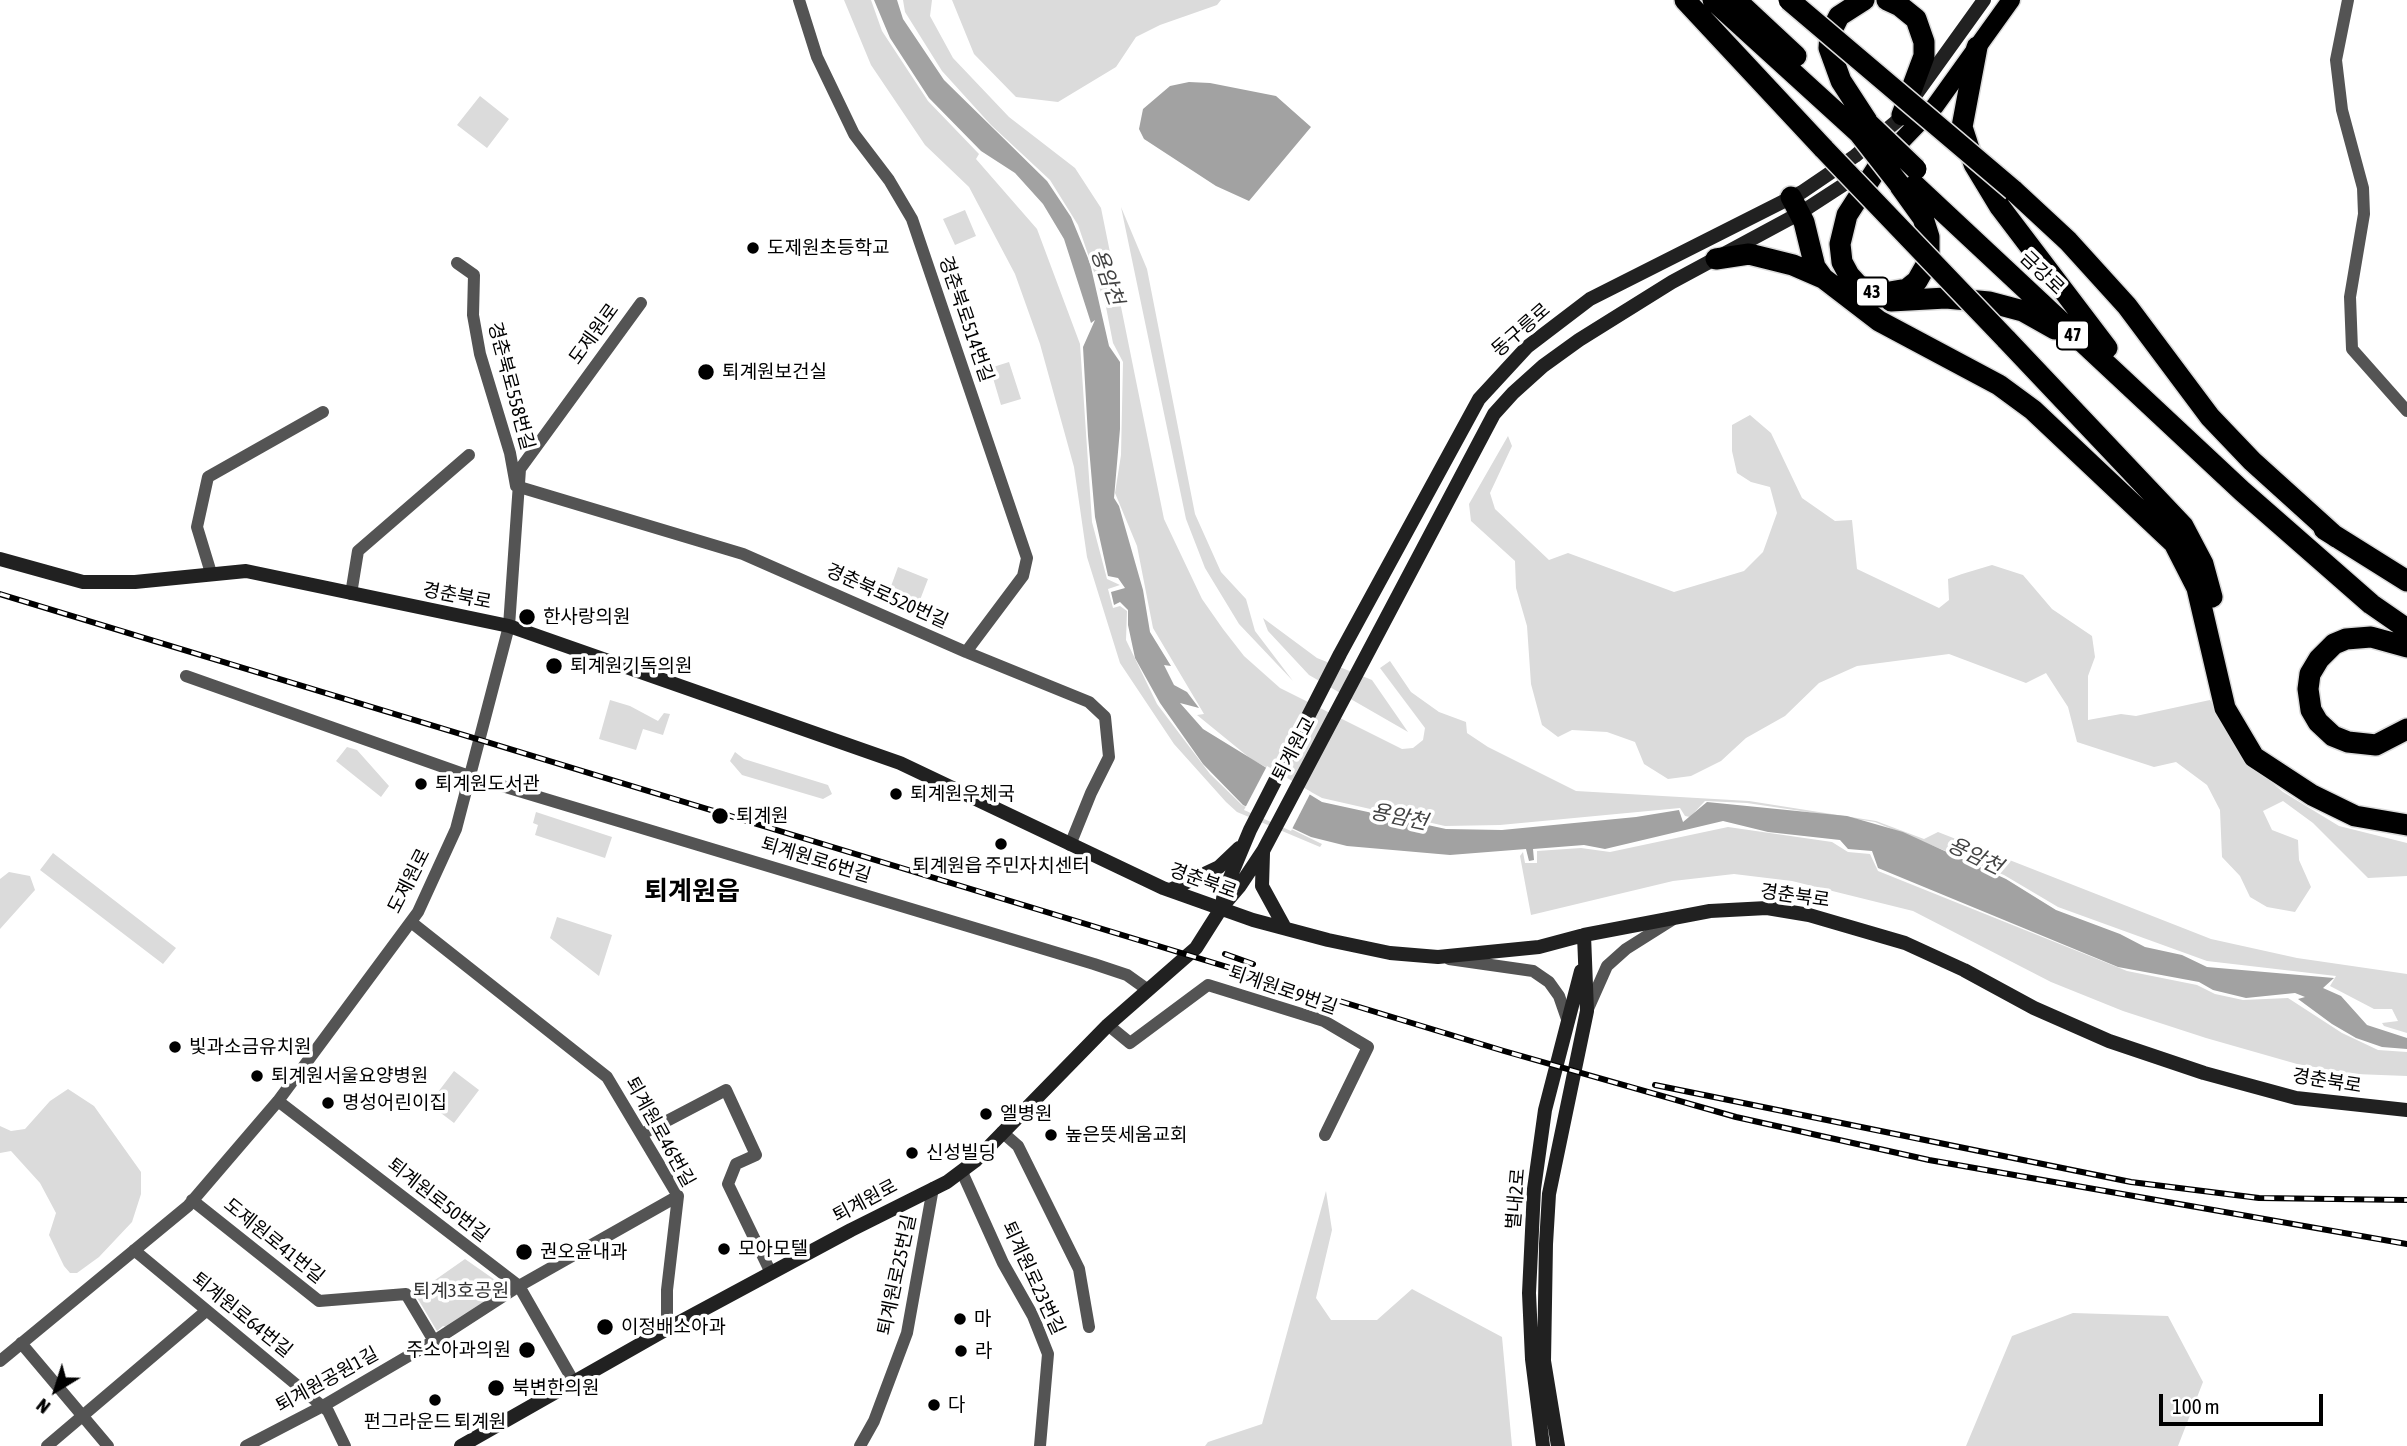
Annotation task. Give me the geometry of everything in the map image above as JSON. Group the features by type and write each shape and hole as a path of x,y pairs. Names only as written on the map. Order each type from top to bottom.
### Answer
{"highway":[{"path":"1685,0 2183,526 2203,564 2235,698 2248,724 2274,763 2312,795"},
{"name":"금강로","path":"1713,0 1864,129"},
{"name":"금강로","path":"1736,0 1864,129 1907,177 2107,357 2321,561 2407,629"},
{"path":"1789,0 2013,190 2068,241 2127,306 2210,417 2252,461 2336,537"},
{"path":"1864,0 1839,16 1830,34 1829,48 1864,129"},
{"path":"1887,0 1916,19 1924,42 1924,55 1902,115"},
{"path":"1977,47 1962,127 1974,164 2000,207 2107,357"},
{"name":"43","path":"1883,159 1847,215 1840,244 1842,261 1853,281 1878,294 1907,289 1917,281 1929,260 1929,237 1907,177"},
{"path":"1796,205 1809,251 1830,284 1879,321 1989,380 2033,410 2164,530 2174,543 2197,588 2225,708 2254,757 2265,768 2312,795 2355,816 2407,832"},
{"path":"1716,259 1749,254 1793,265 1830,284 1880,302 1946,298 2006,305 2035,317 2107,357"},
{"name":"금강로","path":"2107,357 2226,457 2342,562 2407,614"},
{"path":"2226,457 2336,537 2407,580"},
{"path":"2407,647 2371,638 2346,639 2334,644 2319,659 2310,674 2308,689 2311,710 2318,722 2333,736 2348,742 2376,745 2407,729"},
{"path":"2355,816 2407,825"}],"main road":[{"name":"동구릉로","path":"1883,159 1936,106 2011,0"}],"street":[{"name":"경춘북로514번길","path":"799,0 817,57 854,134 889,180 912,219 1027,558 1017,585 966,652"},
{"name":"동구릉로","path":"1360,665 1494,414 1513,393 1579,340 1716,259 1796,205 1855,156 1902,115 1984,0"},
{"path":"2348,0 2336,60 2342,110 2363,188 2364,214 2350,297 2353,349 2369,372 2407,411"},
{"name":"동구릉로","path":"1245,842 1340,654 1479,399 1527,347 1590,299 1796,205 1883,159"},
{"name":"경춘북로558번길","path":"457,263 474,275 473,315 480,354 510,453 516,486"},
{"name":"도제원로","path":"0,1361 192,1200 278,1101 411,922 456,829 509,626 516,486 520,469 641,303"},
{"path":"211,573 197,527 208,477 323,412"},
{"path":"351,594 358,551 469,455"},
{"name":"경춘북로520번길","path":"516,486 743,554 966,652 1089,702 1105,717 1109,757 1070,845"},
{"name":"경춘북로","path":"0,559 83,582 135,582 246,571 509,626 900,762 1070,845 1170,890 1253,920 1390,953 1438,957 1539,947 1584,935 1710,911 1767,908 1852,925 1916,948 2034,1008 2109,1041 2192,1069 2296,1098 2407,1110"},
{"name":"퇴계원교","path":"1263,851 1360,665"},
{"name":"퇴계원로6번길","path":"186,676 469,776 1094,964 1127,975 1148,989"},
{"path":"1170,890 1219,867 1245,842"},
{"name":"퇴계원로","path":"461,1446 575,1384 667,1329 962,1172 1108,1025 1196,948 1234,883 1245,842"},
{"path":"1263,851 1262,886 1285,928"},
{"name":"퇴계원로","path":"1234,883 1263,851"},
{"path":"1587,1011 1607,966 1626,949 1676,917"},
{"name":"퇴계원로46번길","path":"411,922 607,1077 678,1195 667,1290 667,1329"},
{"name":"별내2로","path":"1558,1446 1544,1361 1546,1244 1549,1194 1587,1011 1584,935"},
{"path":"1438,957 1533,971 1549,982 1559,996 1567,1019"},
{"name":"별내2로","path":"1543,1446 1532,1359 1530,1293 1534,1189 1545,1110 1584,959"},
{"name":"퇴계원로9번길","path":"1108,1025 1130,1043 1208,985 1324,1021 1368,1047 1325,1135"},
{"path":"642,1134 726,1090 756,1155 736,1164 728,1184 771,1273"},
{"name":"퇴계원로50번길","path":"278,1101 519,1286 575,1384"},
{"path":"1002,1132 1018,1146 1079,1269 1089,1327"},
{"name":"퇴계원로23번길","path":"962,1172 1003,1263 1033,1316 1048,1354 1040,1446"},
{"name":"퇴계원로25번길","path":"860,1446 874,1421 907,1333 933,1188"},
{"name":"퇴계원공원1길","path":"246,1446 323,1406 434,1341 519,1286 678,1195"},
{"name":"도제원로41번길","path":"192,1200 319,1301 406,1294 434,1341"},
{"name":"퇴계원로64번길","path":"134,1250 328,1410 345,1446"},
{"path":"47,1446 206,1311"},
{"path":"21,1343 108,1446"}],"green space":[{"path":"844,0 871,0 882,31 928,101 979,154 976,159 1037,229 1080,344 1092,522 1107,579 1120,585 1108,589 1113,608 1120,606 1127,611 1126,640 1157,704 1210,774 1242,805 1322,844 1320,847 1237,812 1226,802 1174,744 1120,663 1087,557 1074,467 1040,344 1015,274 969,187 925,145 871,65"},
{"path":"903,0 932,0 930,16 953,58 1009,117 1075,168 1101,208 1164,519 1202,599 1244,656 1280,688 1402,749 1413,748 1423,740 1425,728 1380,668 1390,661 1411,692 1439,712 1466,722 1467,733 1488,747 1576,791 1749,801 1876,821 1924,839 1938,832 2211,939 2297,958 2407,974 2407,1033 2382,1023 2398,1021 2392,1009 2374,1009 2330,986 2336,976 2207,961 2058,907 2004,875 1875,822 1747,803 1705,801 1690,817 1685,816 1680,808 1500,825 1445,826 1322,798 1251,759 1197,715 1204,714 1153,628 1137,546 1115,493 1121,455 1123,362 1113,343 1106,307 1078,225 1050,180 991,125 942,71 905,12"},
{"path":"952,0 1221,0 1217,5 1160,25 1136,37 1116,67 1058,102 1016,97 974,54"},
{"path":"480,96 509,119 487,148 457,125"},
{"path":"1121,207 1147,269 1195,514 1221,572 1246,599 1255,631 1293,681 1239,624 1205,568 1186,519"},
{"path":"965,210 976,236 955,245 943,219"},
{"path":"1009,362 1021,399 1001,405 990,368"},
{"path":"1750,415 1771,433 1802,498 1835,521 1852,520 1857,569 1939,608 1949,600 1948,579 1992,565 2023,575 2052,609 2092,636 2095,657 2088,676 2088,720 2121,714 2136,716 2210,700 2243,758 2283,792 2339,826 2407,843 2407,876 2368,878 2313,823 2283,801 2263,811 2272,830 2298,840 2299,860 2311,887 2295,912 2267,907 2250,897 2240,876 2222,857 2220,810 2207,785 2176,762 2154,767 2077,742 2068,707 2046,673 2026,683 1949,654 1857,666 1819,683 1785,716 1746,738 1721,761 1691,776 1668,779 1644,764 1635,742 1607,732 1572,730 1558,737 1542,725 1531,684 1527,626 1516,588 1515,561 1471,521 1469,504 1508,436 1512,446 1490,493 1495,509 1549,560 1568,553 1674,592 1744,571 1763,552 1777,513 1770,487 1751,482 1737,473 1732,451 1732,425"},
{"path":"898,567 928,579 915,613 897,606 901,594 890,589"},
{"path":"1263,618 1317,658 1372,680 1408,732 1309,675 1268,631"},
{"path":"610,700 630,706 658,721 664,713 670,714 663,735 643,729 636,750 599,739"},
{"path":"347,747 357,750 389,786 381,797 336,761"},
{"path":"735,752 744,759 828,785 832,794 823,799 742,775 730,761"},
{"path":"536,812 612,837 605,858 535,835 538,825 533,823"},
{"path":"1728,827 1832,842 1848,852 1870,854 1878,871 2127,971 2197,985 2215,994 2243,1000 2288,998 2342,1033 2378,1050 2407,1052 2407,1076 2355,1074 2297,1064 2206,1038 2123,1011 2051,982 1913,911 1792,881 1734,874 1673,881 1531,915 1520,856 1523,852 1525,863 1537,863 1537,851 1581,848 1610,852"},
{"path":"53,853 176,948 163,964 40,870"},
{"path":"9,872 30,876 35,890 0,929 0,879"},
{"path":"557,917 612,935 599,976 550,938"},
{"path":"454,1071 479,1090 454,1123 429,1104"},
{"path":"68,1089 94,1106 141,1172 141,1194 132,1222 99,1257 77,1273 70,1273 64,1266 49,1235 56,1213 40,1183 11,1151 0,1153 0,1126 11,1131 25,1129 50,1101"},
{"path":"1326,1191 1332,1230 1316,1298 1331,1320 1377,1320 1412,1289 1502,1337 1512,1446 1205,1446 1208,1442 1262,1424"},
{"name":"퇴계3호공원","path":"465,1259 505,1287 505,1291 450,1328 443,1326 437,1331 415,1294"},
{"path":"2073,1313 2168,1316 2203,1382 2178,1446 1966,1446 2012,1336"}],"shaded area":[{"path":"874,0 897,0 903,19 944,80 1047,181 1071,217 1090,263 1109,346 1120,362 1120,429 1114,498 1119,506 1143,590 1150,632 1171,666 1164,665 1174,685 1187,692 1199,708 1180,703 1203,729 1322,802 1446,829 1502,830 1636,817 1679,810 1683,822 1707,802 1847,816 1903,832 2006,879 2056,910 2120,934 2145,947 2182,955 2207,967 2334,978 2323,988 2341,996 2367,1025 2407,1038 2407,1049 2382,1047 2356,1038 2298,999 2305,997 2295,993 2246,998 2213,990 2199,982 2118,967 1878,868 1872,851 1848,849 1840,840 1768,832 1723,821 1605,849 1584,845 1533,849 1534,860 1529,861 1526,849 1450,855 1347,846 1311,837 1243,805 1203,764 1160,703 1135,658 1128,625 1128,610 1120,602 1114,605 1111,592 1125,588 1118,578 1108,576 1095,517 1088,436 1083,347 1095,320 1091,323 1064,239 1043,204 1015,173 981,151 929,98 890,38"},
{"path":"1189,82 1210,83 1276,96 1311,127 1249,201 1216,186 1144,139 1139,129 1143,109 1170,86"}],"pier":[{"path":"1267,766 1311,792 1291,831 1244,810"}],"railway":[{"path":"0,594 1504,1051 1736,1117 1929,1160 2407,1244"},
{"path":"1225,954 1253,964"},
{"path":"1655,1085 2131,1182 2259,1198 2407,1200"}],"place":[{"name":"도제원초등학교","path":"753,248"},
{"name":"퇴계원보건실","path":"706,372"},
{"name":"한사랑의원","path":"527,617"},
{"name":"퇴계원기독의원","path":"554,666"},
{"name":"퇴계원도서관","path":"421,784"},
{"name":"퇴계원우체국","path":"896,794"},
{"name":"퇴계원","path":"720,816"},
{"name":"퇴계원읍 주민자치센터","path":"1001,844"},
{"name":"빛과소금유치원","path":"175,1047"},
{"name":"퇴계원서울요양병원","path":"257,1076"},
{"name":"명성어린이집","path":"328,1103"},
{"name":"엘병원","path":"986,1114"},
{"name":"높은뜻세움교회","path":"1051,1135"},
{"name":"신성빌딩","path":"912,1153"},
{"name":"모아모텔","path":"724,1249"},
{"name":"권오윤내과","path":"524,1252"},
{"name":"마","path":"960,1319"},
{"name":"이정배소아과","path":"605,1327"},
{"name":"주소아과의원","path":"527,1350"},
{"name":"라","path":"961,1351"},
{"name":"북변한의원","path":"496,1388"},
{"name":"펀그라운드 퇴계원","path":"435,1400"},
{"name":"다","path":"934,1405"}],"district":[{"name":"퇴계원읍","path":"692,892"}],"water label":[{"name":"용암천","path":"1107,277"},
{"name":"용암천","path":"1399,817"},
{"name":"용암천","path":"1975,856"}]}
